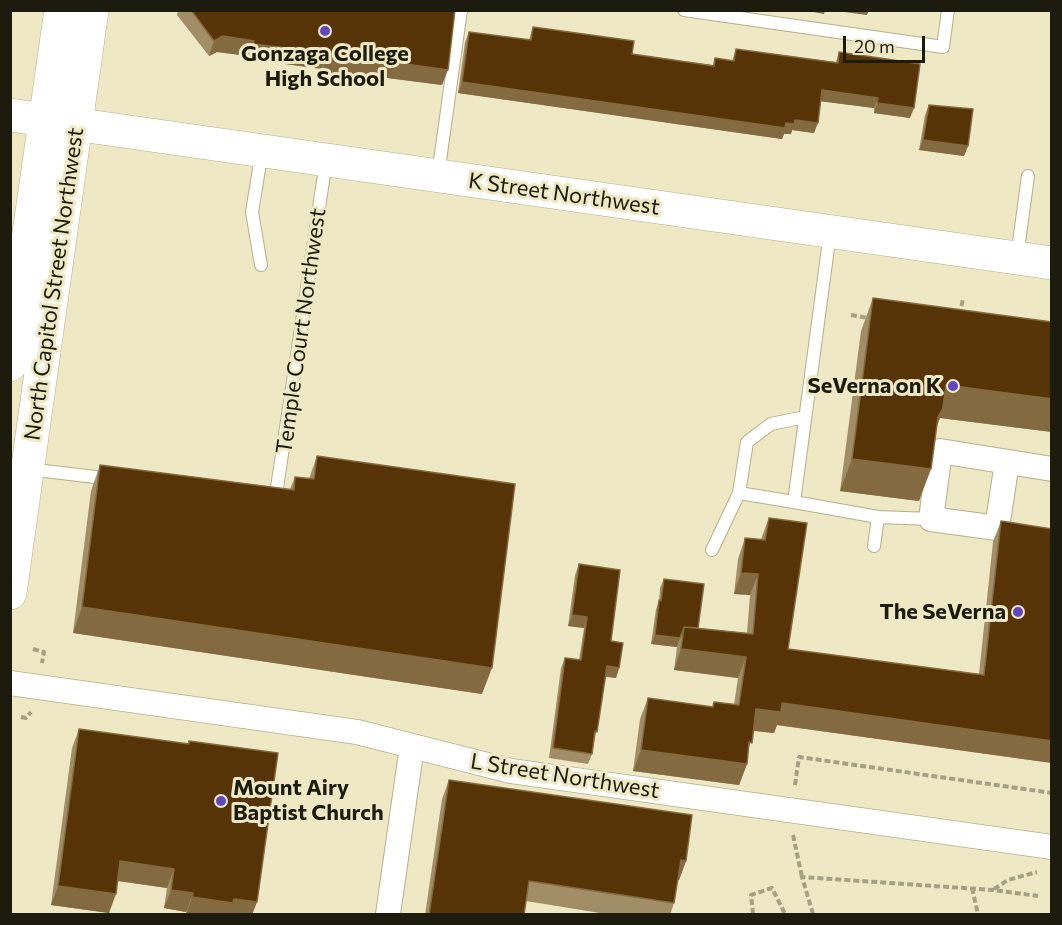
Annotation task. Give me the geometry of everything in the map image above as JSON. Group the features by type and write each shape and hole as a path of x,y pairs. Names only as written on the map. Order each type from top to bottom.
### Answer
{"main road":[{"path":"10,365 61,122 61,10"},
{"name":"North Capitol Street Northwest","path":"10,592 28,468 61,122 92,10"},
{"name":"K Street Northwest","path":"10,115 1052,263"}],"street":[{"path":"1007,462 997,528 931,519 940,451 1052,469"},
{"name":"L Street Northwest","path":"10,683 357,732 511,771 792,819 1052,847"},
{"path":"388,915 412,746"}],"lane":[{"path":"438,176 460,10"},
{"path":"684,10 943,47 948,10"},
{"path":"261,265 252,212 262,150"},
{"name":"Temple Court Northwest","path":"270,501 326,160"},
{"path":"1017,258 1028,176"},
{"path":"794,502 830,231"},
{"path":"712,550 739,493 747,442 771,424 805,417"},
{"path":"28,468 123,481"},
{"path":"739,493 878,517 931,519"},
{"path":"874,546 878,517"}],"path":[{"path":"960,319 963,298"},
{"path":"851,315 873,318"},
{"path":"33,649 44,652 42,663"},
{"path":"21,717 26,718 32,712"},
{"path":"813,915 802,877 792,819 799,756 1052,793"},
{"path":"993,890 1008,880 1041,871"},
{"path":"802,877 972,888 1038,896"},
{"path":"753,915 751,895 772,888 785,915"},
{"path":"972,888 978,915"}],"building":[{"name":"Gonzaga College High School","path":"191,10 455,10 448,70 377,60 376,64 327,57 327,53 253,44 254,41 223,36 214,41"},
{"path":"533,27 634,41 632,54 714,66 715,58 734,61 736,49 838,63 839,52 920,64 914,108 877,103 878,98 822,90 818,123 795,120 794,124 786,123 785,128 462,82 469,32 531,40"},
{"path":"929,105 973,109 968,146 923,140"},
{"name":"SeVerna on K","path":"873,298 1052,322 1052,399 946,385 943,408 938,417 931,469 852,459"},
{"path":"317,456 515,484 492,668 82,607 100,465 294,490 295,477 314,479"},
{"path":"769,518 807,523 788,649 984,675 1001,521 1052,529 1052,741 782,703 781,712 756,709 747,764 641,750 648,698 713,707 714,702 739,705 746,657 681,649 684,627 753,634 758,574 741,573 745,538 765,540"},
{"path":"579,564 620,570 611,641 623,643 619,668 607,666 592,754 553,748 565,658 581,660 587,617 572,615"},
{"path":"664,579 704,584 698,628 684,627 680,638 655,635"},
{"path":"79,729 278,753 257,902 234,899 233,903 192,897 193,893 171,890 174,869 120,861 116,894 58,886"},
{"path":"449,780 692,815 686,861 681,860 674,903 529,881 524,915 429,915"}],"place":[{"name":"Gonzaga College High School","path":"325,31"},
{"name":"SeVerna on K","path":"953,386"},
{"name":"The SeVerna","path":"1018,612"},
{"name":"Mount Airy Baptist Church","path":"221,801"}]}
